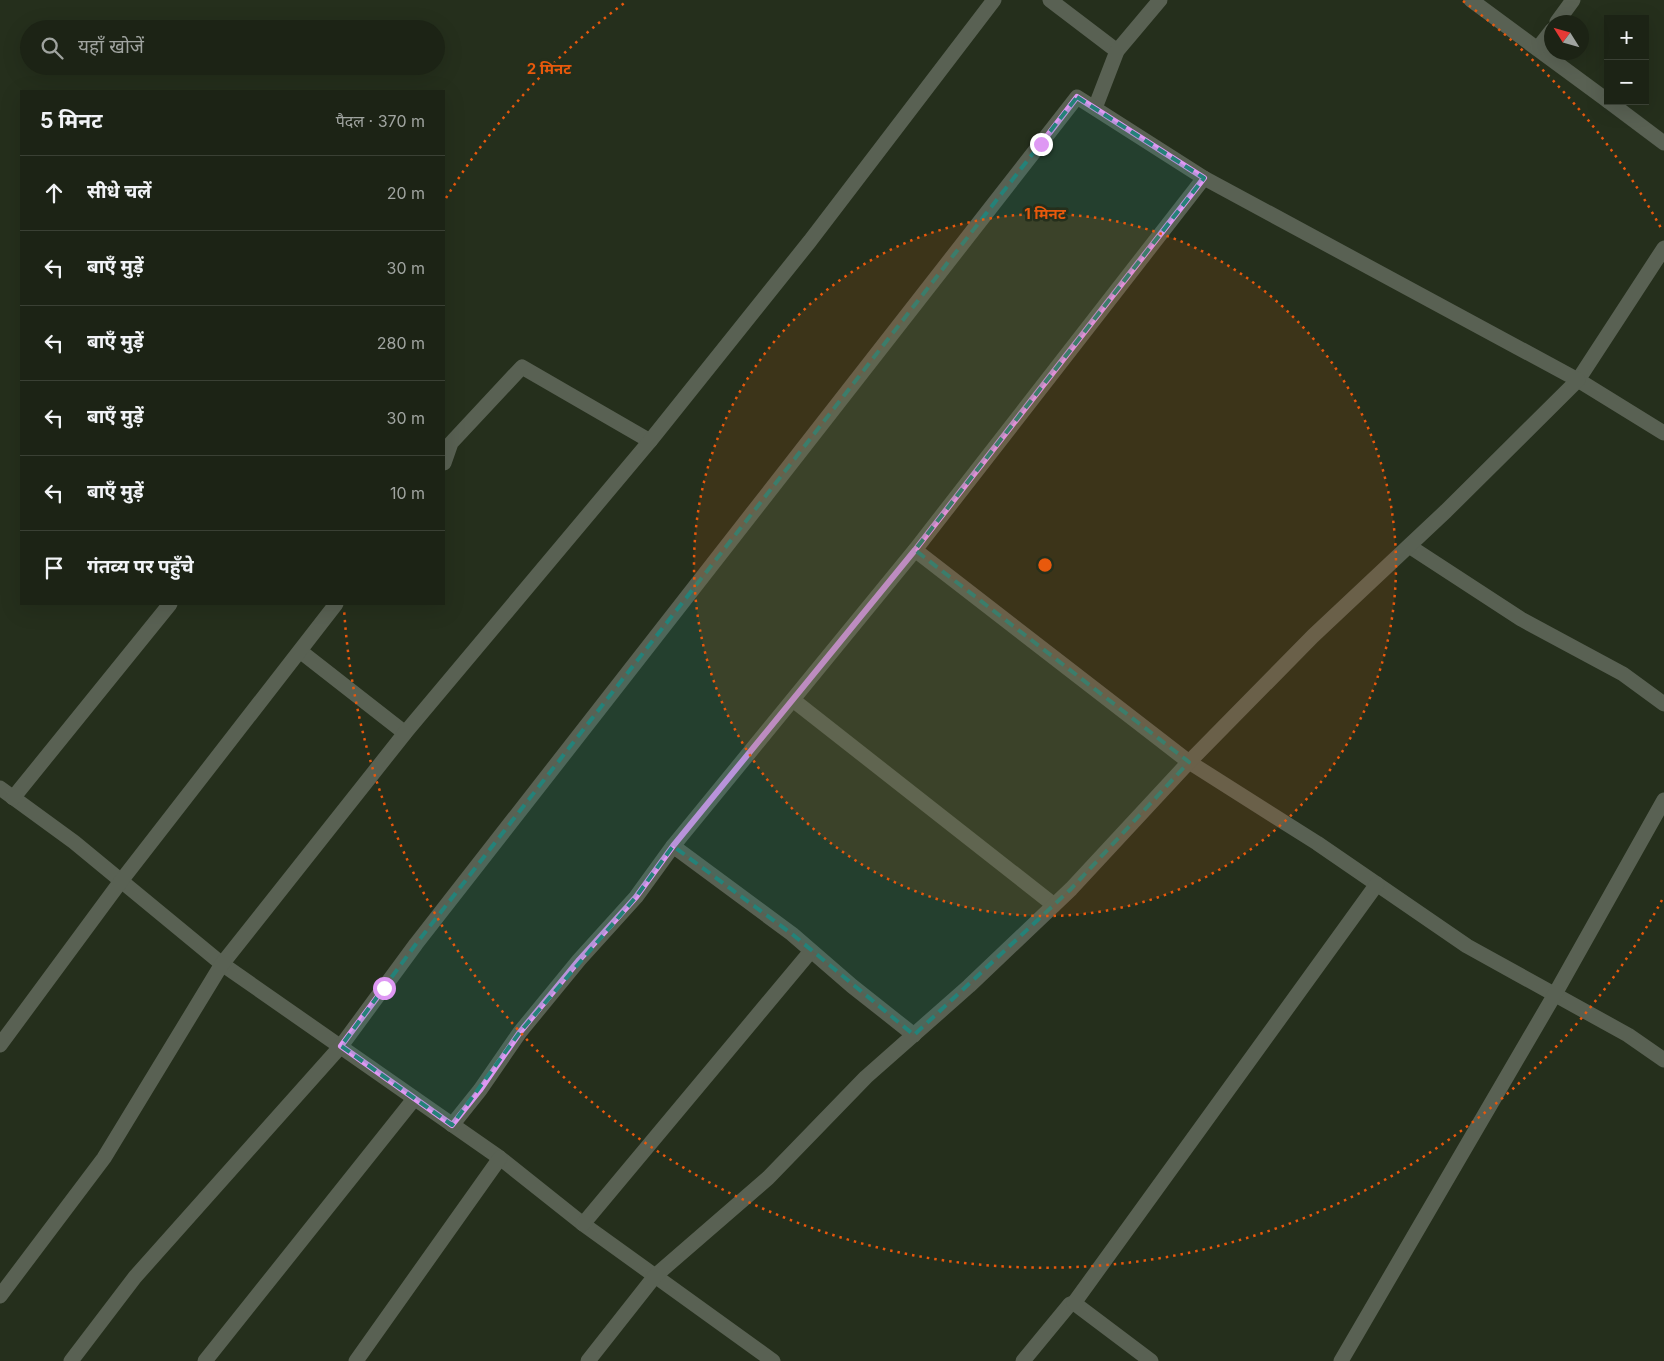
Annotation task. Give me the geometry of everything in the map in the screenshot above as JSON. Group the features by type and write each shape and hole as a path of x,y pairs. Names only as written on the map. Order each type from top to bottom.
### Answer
{"street":[{"path":"0,1296 104,1158 222,964 405,733 650,441 810,241 994,0"},
{"path":"1050,0 1117,51"},
{"path":"1095,108 1117,51 1160,0"},
{"path":"1471,0 1604,98"},
{"path":"1562,15 1574,0"},
{"path":"1538,48 1544,40"},
{"path":"71,1361 135,1277 341,1046 416,944 1077,97 1204,178 1578,380 1664,433"},
{"path":"1613,105 1664,143"},
{"path":"452,1125 480,1090 520,1032 579,960 636,897 673,846 915,550 1204,178"},
{"path":"588,1361 656,1276 768,1178 866,1077 969,986 1054,906 1189,762 1313,636 1410,546 1578,380 1664,248"},
{"path":"445,457 448,440 522,367 650,441"},
{"path":"1410,546 1521,619 1623,674 1664,704"},
{"path":"915,550 1189,762 1317,843 1467,946 1628,1035 1664,1060"},
{"path":"13,798 169,605"},
{"path":"0,1045 121,881 335,605"},
{"path":"300,651 405,733"},
{"path":"793,700 1054,906"},
{"path":"0,788 74,842 222,964 500,1158 583,1224 773,1361"},
{"path":"1341,1361 1664,800"},
{"path":"673,846 785,929 914,1035"},
{"path":"1023,1361 1070,1304 1074,1302 1377,884"},
{"path":"583,1224 811,951"},
{"path":"206,1361 414,1099"},
{"path":"356,1361 500,1158"},
{"path":"1074,1302 1151,1361"}],"highlighted area":[{"path":"1077,97 1204,178 915,550 1189,762 1071,889 914,1035 792,934 673,846 636,897 520,1032 452,1125 341,1046 416,944"}],"route":[{"path":"384,988 341,1046 452,1125 480,1090 520,1032 579,960 636,897 673,846 915,550 1204,178 1077,97 1041,144"}]}
